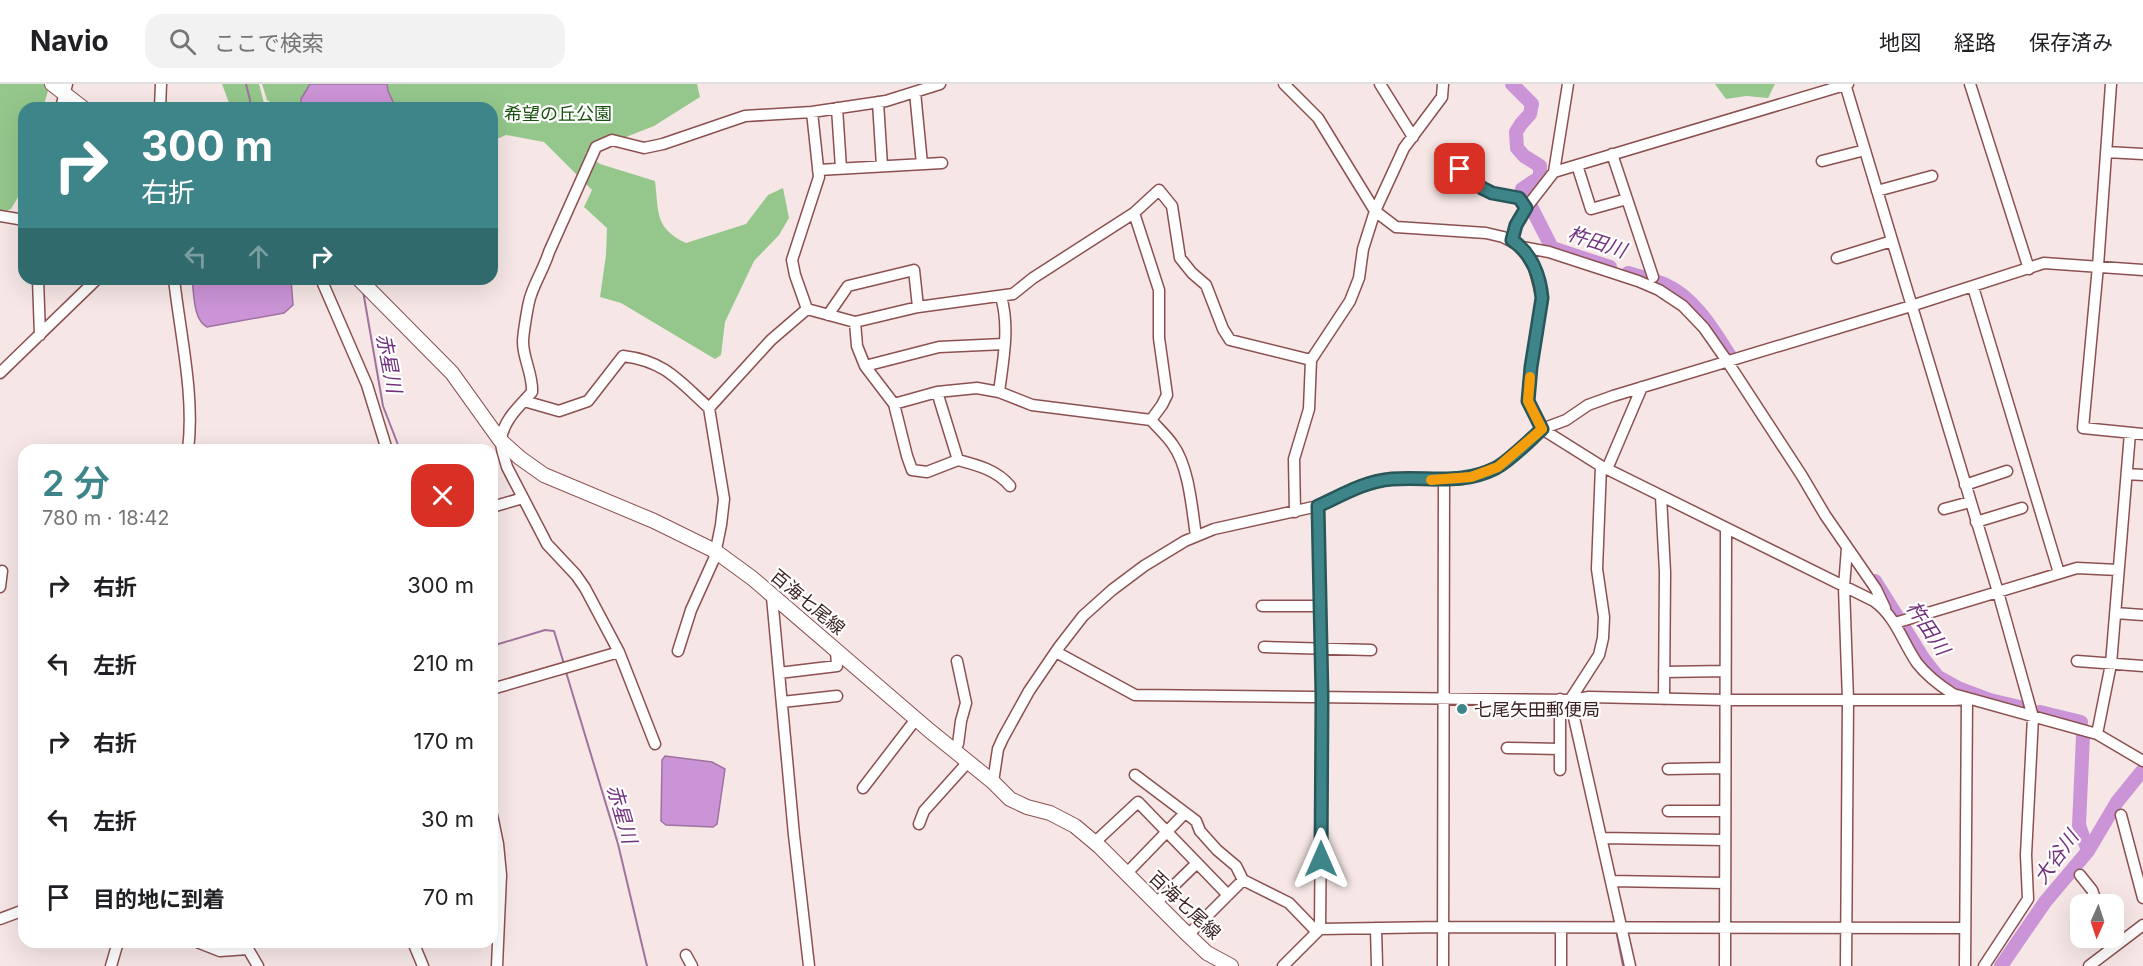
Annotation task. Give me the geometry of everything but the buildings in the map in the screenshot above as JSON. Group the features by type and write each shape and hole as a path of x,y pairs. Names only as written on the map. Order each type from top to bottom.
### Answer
{"main road":[{"path":"52,84 66,89 78,102"},
{"name":"百海七尾線","path":"364,285 452,373 500,440 520,458 544,475 654,521 715,551 752,578 993,782 1010,799 1027,807 1050,813 1075,826 1207,953 1232,966"}],"street":[{"path":"160,102 161,84"},
{"path":"655,744 619,652 585,588 547,544 507,467 500,440 514,411 532,392 533,387 523,346 529,299 544,270 549,252 596,147 612,140 644,148 663,144 746,116 812,112 878,102 940,84"},
{"path":"1284,84 1318,118 1351,175 1375,210 1396,227 1486,233 1512,240 1522,247 1534,267 1542,298 1528,401 1542,429 1604,468 1874,601 1900,622 1917,663 1932,681 1953,694 2097,735 2141,760"},
{"path":"1380,84 1413,137"},
{"path":"1295,512 1294,459 1309,409 1311,360 1350,301 1359,278 1363,249 1375,210 1404,148 1442,97 1443,84"},
{"path":"1512,240 1516,225 1528,205 1554,172 1568,84"},
{"path":"1554,172 1846,84 1998,592 2033,717 2026,855 2028,899 1984,966"},
{"path":"1970,84 2029,269"},
{"path":"2111,84 2098,266 2083,428 2143,434"},
{"path":"915,92 922,164"},
{"path":"878,102 882,166"},
{"path":"837,108 841,168"},
{"path":"807,309 792,260 819,177 812,112"},
{"path":"1822,161 1864,150"},
{"path":"2106,152 2143,154"},
{"path":"1612,154 1653,277"},
{"path":"818,170 942,163"},
{"path":"1577,165 1591,209 1627,199"},
{"path":"1460,169 1482,188 1492,193 1519,198 1528,205"},
{"path":"1877,191 1932,176"},
{"path":"807,309 855,322 918,307 1013,294 1033,278 1134,213 1159,190 1172,206 1180,258 1206,285 1223,329 1230,340 1311,360"},
{"path":"1134,213 1159,290 1160,300 1159,338 1167,395 1151,420"},
{"path":"0,216 18,219"},
{"path":"1837,258 1892,241"},
{"path":"1522,247 1549,252 1659,290 1683,306 1704,328 1727,362 1876,590 1885,609"},
{"path":"993,782 998,749 1003,738 1029,691 1083,616 1144,566 1196,536 1214,529 1318,506 1363,485 1378,481 1444,480 1471,477 1498,467 1542,429 1566,420 1588,405 2044,263 2143,270"},
{"path":"828,315 848,286 914,270 918,307"},
{"path":"38,285 40,335"},
{"path":"0,373 91,285"},
{"path":"175,285 188,399 189,444"},
{"path":"324,285 367,385 385,444"},
{"path":"1973,286 2059,573"},
{"path":"999,392 1005,312 1000,297"},
{"path":"709,408 771,340 807,309"},
{"path":"855,322 857,346 865,366 894,404 912,471 927,472 958,460 980,466 1004,479 1010,486"},
{"path":"865,366 939,347 1004,344"},
{"path":"524,401 559,411 588,401 623,356 656,363 709,408 724,499 721,525 714,559 691,610 678,651"},
{"path":"1560,770 1565,699 1599,655 1603,638 1604,617 1597,569 1604,468 1642,387"},
{"path":"894,404 937,392 977,388 999,392 1032,405 1151,420 1173,445 1180,459 1186,478 1196,536"},
{"path":"937,392 958,460"},
{"path":"2097,735 2111,664 2130,434"},
{"path":"1965,485 2007,471"},
{"path":"2127,474 2143,475"},
{"path":"1443,966 1444,480"},
{"path":"1661,496 1665,572 1664,699"},
{"path":"498,505 523,498"},
{"path":"1944,508 1970,502"},
{"path":"1318,506 1322,696 1319,931"},
{"path":"1976,522 2022,508"},
{"path":"1725,966 1726,529"},
{"path":"1846,966 1848,700 1844,587 1847,548"},
{"path":"1900,622 2077,568 2118,570"},
{"path":"0,587 2,572"},
{"path":"772,597 808,966"},
{"path":"1262,606 1319,606"},
{"path":"2115,613 2143,615"},
{"path":"1264,647 1371,650"},
{"path":"779,673 837,666 836,650"},
{"path":"498,687 619,652"},
{"path":"1056,652 1135,695 1565,699 1589,697 1725,700 1967,699"},
{"path":"951,748 958,744 966,703 957,661"},
{"path":"2077,661 2143,666"},
{"path":"1664,672 1725,671"},
{"path":"782,702 837,696"},
{"path":"1565,699 1611,881 1618,928 1630,966"},
{"path":"1965,966 1967,699"},
{"path":"863,788 916,719"},
{"path":"1507,748 1560,749"},
{"path":"919,824 924,811 968,762"},
{"path":"1668,769 1725,768"},
{"path":"1135,775 1196,821 1200,831 1236,866 1243,880 1289,903 1319,931"},
{"path":"1095,843 1138,802 1228,895"},
{"path":"1668,811 1725,811"},
{"path":"1126,874 1185,813"},
{"path":"2121,815 2143,898"},
{"path":"1601,838 1725,840"},
{"path":"1156,903 1197,864"},
{"path":"2080,875 2093,894"},
{"path":"1188,935 1243,880"},
{"path":"1611,881 1725,883"},
{"path":"0,919 18,912"},
{"path":"2124,936 2143,925"},
{"path":"1283,966 1319,931 1442,927 1965,928"},
{"path":"1376,928 1377,966"},
{"path":"1561,928 1561,966"},
{"path":"111,966 116,948"},
{"path":"212,948 220,951 236,948"},
{"path":"248,948 258,966"},
{"path":"416,948 423,966"},
{"path":"497,948 498,966"},
{"path":"2089,966 2105,948"},
{"path":"686,956 692,966"}],"green space":[{"path":"0,84 50,84 45,102 18,102 18,197 11,209 0,213"},
{"path":"222,84 259,84 264,102 229,102"},
{"name":"希望の丘公園","path":"262,84 697,84 700,97 654,126 585,153 600,164 655,181 658,210 663,225 686,243 746,224 768,195 783,188 789,218 779,235 754,261 725,322 721,355 715,359 621,303 600,297 607,228 584,207 592,190 544,142 506,135 498,138 498,102 270,102 267,100"},
{"path":"1715,84 1775,84 1768,98 1746,96 1726,99"}],"shaded area":[{"path":"310,84 387,84 393,102 301,102"},
{"path":"193,285 291,285 293,305 284,313 207,327 199,319"},
{"path":"665,756 712,762 725,769 717,824 713,827 666,825 661,821 662,760"}],"waterway":[{"name":"赤星川","path":"246,84 250,102"},
{"name":"杵田川","path":"1512,84 1532,104 1530,114 1516,132 1517,148 1524,156 1540,166 1540,177 1522,189 1552,248 1610,267"},
{"name":"杵田川","path":"1628,273 1664,284 1685,297 1702,315 1730,356"},
{"name":"赤星川","path":"363,291 383,406 398,444"},
{"name":"杵田川","path":"1875,581 1923,658 1938,677 1958,688 1990,700 2028,709"},
{"name":"赤星川","path":"498,644 545,630 554,631 564,664"},
{"name":"赤星川","path":"566,672 618,844 647,966"},
{"name":"杵田川","path":"2040,712 2081,722"},
{"name":"杵田川","path":"2083,736 2079,825 2088,851"},
{"name":"大谷川","path":"2001,966 2045,902 2088,851 2117,802 2143,770"},
{"path":"1616,930 1623,966"}],"slow traffic":[{"path":"1431,480 1471,477 1498,467 1542,429 1528,401 1530,377"}],"place":[{"name":"七尾矢田郵便局","path":"1462,709"}],"route":[{"path":"1321,859 1322,696 1318,506 1363,485 1378,481 1444,480 1471,477 1498,467 1542,429 1528,401 1537,320 1542,298 1541,290 1534,267 1522,247 1512,240 1516,225 1526,208 1519,198 1492,193 1482,188 1460,169"}]}
